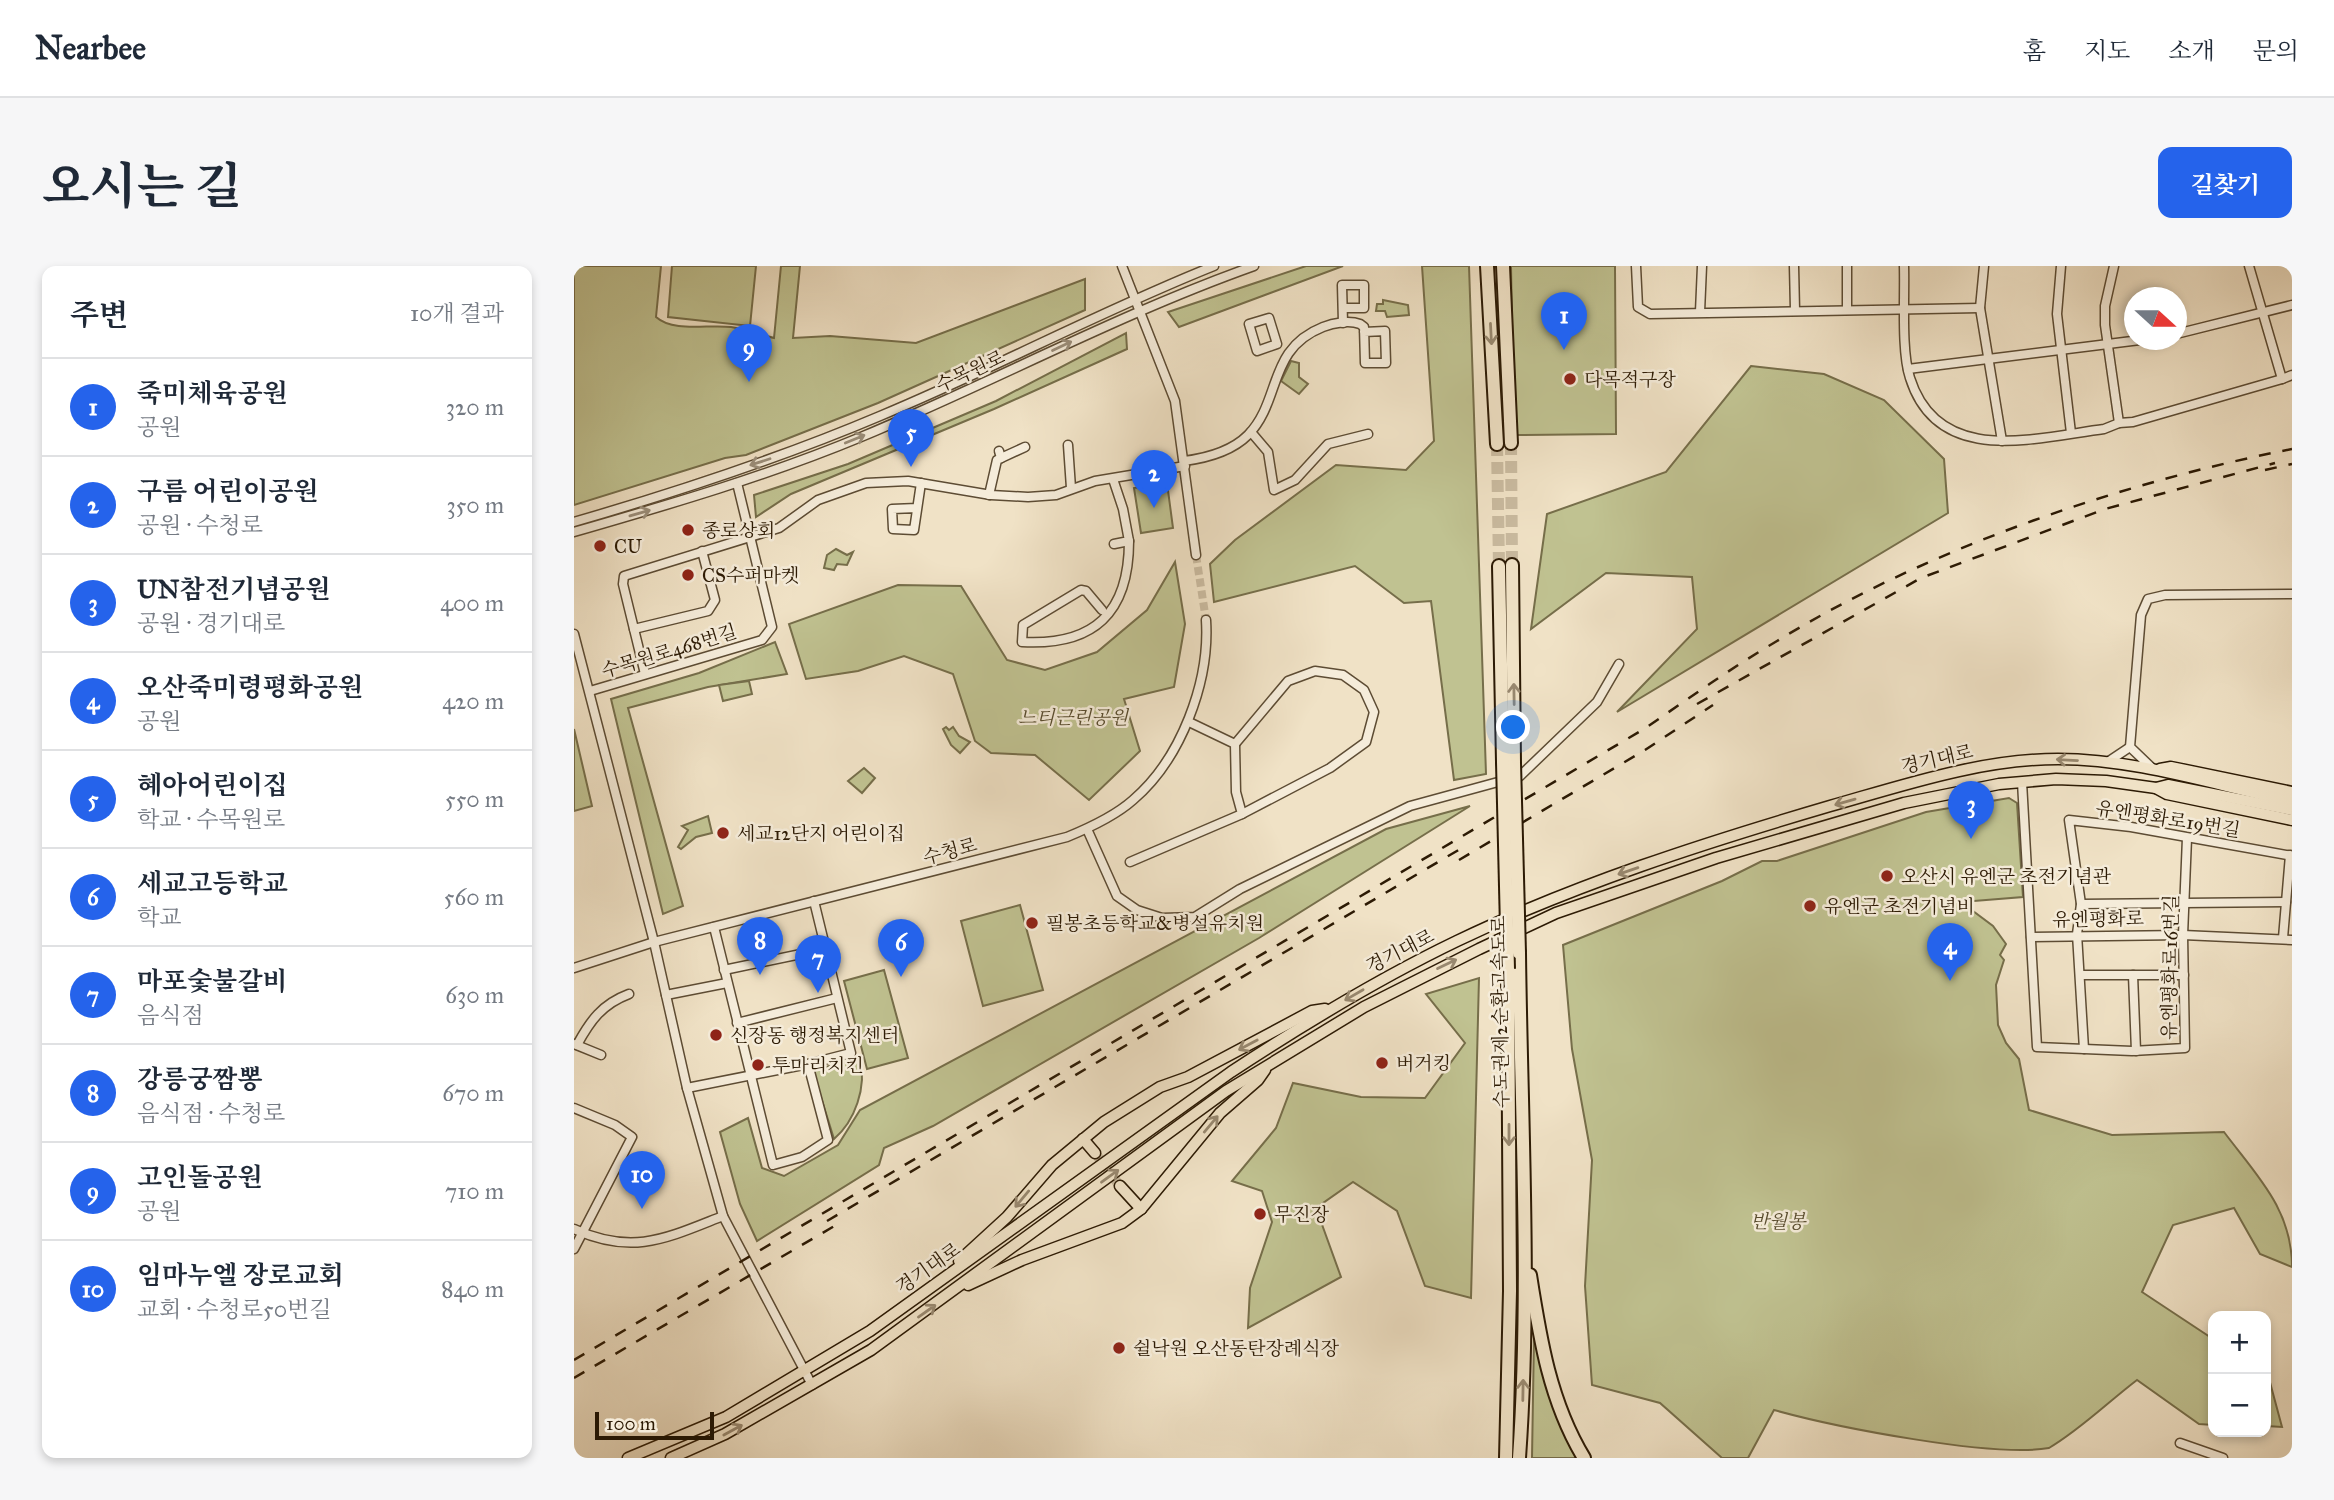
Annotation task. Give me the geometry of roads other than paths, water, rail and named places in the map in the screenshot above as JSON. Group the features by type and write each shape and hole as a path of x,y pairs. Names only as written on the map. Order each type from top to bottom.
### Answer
{"highway":[{"path":"1488,266 1497,444"},
{"path":"1503,266 1511,443"},
{"name":"수도권제2순환고속도로","path":"1506,565 1510,1359 1506,1458"},
{"name":"수도권제2순환고속도로","path":"1509,762 1519,953 1524,1283 1523,1403 1519,1458"},
{"path":"1521,1109 1528,1261 1541,1344 1561,1412 1584,1458"}],"main road":[{"name":"경기대로","path":"628,1458 726,1417 870,1331 1230,1072 1332,1008 1457,941 1565,894 1786,819 1908,783 1994,764 2057,759 2105,762 2156,769 2169,775 2292,800"},
{"path":"2156,769 2171,768 2292,792"},
{"name":"경기대로","path":"671,1458 725,1434 871,1350 1226,1091 1268,1064 1399,988 1556,913 1716,859 1904,803 2022,782 2106,780 2156,788 2168,785 2292,810"},
{"path":"2156,788 2167,794 2292,821"},
{"path":"943,1279 1007,1217 1052,1166 1083,1139 1160,1087 1188,1077 1312,1011 1332,1008"},
{"path":"952,1293 1022,1260 1112,1228 1141,1209 1220,1113 1258,1080 1268,1064"},
{"path":"1083,1139 1095,1153"},
{"path":"1119,1186 1141,1209"}],"street":[{"path":"1122,266 1175,401 1196,555"},
{"name":"수목원로","path":"574,522 810,445 971,376 1136,298 1214,266"},
{"name":"수목원로","path":"574,532 737,483 862,437 1141,310 1254,266"},
{"path":"1636,266 1639,307 1650,314 1980,308"},
{"path":"1700,313 1702,266"},
{"path":"1794,266 1795,310"},
{"path":"1846,266 1847,309"},
{"path":"1904,266 1908,369 1922,404 1950,431 1989,443 2104,429 2292,375"},
{"path":"1984,266 1980,308 2002,441"},
{"path":"2062,266 2057,314 2071,433"},
{"path":"2114,266 2105,306 2119,423"},
{"path":"2249,266 2282,379"},
{"path":"2187,331 2292,305"},
{"path":"1343,308 1343,323"},
{"path":"1277,344 1257,351 1248,324 1269,318 1277,344 1287,354"},
{"path":"645,674 624,576 779,528 818,500 851,487 880,481 921,483 989,495 1056,495 1071,488 1222,452 1251,432 1266,407 1276,372 1287,354 1310,334 1343,323 1356,322 1364,327 1364,332 1365,363 1386,363 1385,331 1364,332"},
{"path":"1908,369 1987,362 2061,349 2124,342"},
{"path":"1251,432 1268,452 1274,490 1295,480 1328,444 1368,434"},
{"path":"1068,445 1071,488"},
{"path":"989,495 1000,455 1026,447"},
{"path":"1102,610 1086,591 1081,590 1023,625 1022,642 1041,643 1075,637 1099,626 1117,606 1129,569 1129,541 1124,509 1113,479"},
{"name":"수목원로468번길","path":"590,691 762,640 772,627 737,483"},
{"path":"917,508 921,483"},
{"path":"1114,544 1129,541"},
{"path":"634,629 708,611 713,607 715,600 702,551"},
{"path":"2130,747 2141,615 2148,600 2165,595 2292,594"},
{"name":"수청로","path":"574,968 654,942 1067,837 1087,829 1133,800 1161,769 1189,722 1207,641 1206,620"},
{"path":"574,634 654,942 687,1088 723,1216 812,1385"},
{"path":"1087,829 1117,896 1136,910 1162,918 1195,917 1240,889 1410,806 1520,776 1597,702 1619,664"},
{"path":"1130,862 1242,814 1330,768 1366,742 1374,712 1364,690 1343,675 1315,671 1288,681 1235,744 1236,792 1242,814"},
{"path":"1189,722 1235,744"},
{"path":"2105,762 2130,747"},
{"path":"2130,747 2156,769"},
{"path":"2022,782 2031,937"},
{"name":"유엔평화로19번길","path":"2084,1049 2077,934 2081,904 2069,820 2291,856"},
{"name":"유엔평화로16번길","path":"2031,937 2037,1047 2136,1051 2185,1048 2183,935 2187,838"},
{"path":"2287,939 2286,902 2291,856"},
{"path":"687,1088 850,1053 814,901"},
{"path":"2081,904 2286,902"},
{"path":"714,927 772,1165 802,1157 828,1140 808,1064"},
{"name":"유엔평화로","path":"2031,937 2077,934 2287,939"},
{"path":"724,970 825,948"},
{"path":"2080,975 2184,975"},
{"path":"2133,975 2136,1051"},
{"path":"666,995 727,983"},
{"path":"601,1055 575,1044 591,1020 610,1001 629,994"},
{"path":"737,1023 837,998"},
{"path":"574,1108 615,1125 632,1137 577,1231 574,1249"},
{"path":"577,1231 618,1243 657,1242 723,1216"},
{"path":"2180,1444 2223,1458"}],"tunnel":[{"path":"1511,443 1512,565"},
{"path":"1497,444 1499,566"},
{"path":"1196,555 1206,620"},
{"path":"1095,1153 1120,1186"}],"railway":[{"path":"574,1360 1644,729 1743,662 1835,608 1896,577 2026,523 2160,480 2292,449"},
{"path":"1697,704 1921,578 2105,509 2275,463"},
{"path":"2265,470 2292,464"},
{"path":"1459,860 1645,750 1713,705"},
{"path":"827,1221 1467,845"},
{"path":"574,1378 843,1221"}],"place":[{"name":"죽미체육공원","path":"1564,350"},
{"name":"다목적구장","path":"1570,379"},
{"name":"고인돌공원","path":"749,382"},
{"name":"혜아어린이집","path":"911,467"},
{"name":"구름 어린이공원","path":"1154,508"},
{"name":"종로상회","path":"688,530"},
{"name":"CU","path":"600,546"},
{"name":"CS수퍼마켓","path":"688,575"},
{"name":"세교12단지 어린이집","path":"723,833"},
{"name":"UN참전기념공원","path":"1971,839"},
{"name":"오산시 유엔군 초전기념관","path":"1887,876"},
{"name":"유엔군 초전기념비","path":"1810,906"},
{"name":"필봉초등학교&병설유치원","path":"1032,923"},
{"name":"강릉궁짬뽕","path":"760,975"},
{"name":"세교고등학교","path":"901,977"},
{"name":"오산죽미령평화공원","path":"1950,981"},
{"name":"마포숯불갈비","path":"818,993"},
{"name":"신장동 행정복지센터","path":"716,1035"},
{"name":"버거킹","path":"1382,1063"},
{"name":"투마리치킨","path":"758,1065"},
{"name":"임마누엘 장로교회","path":"642,1209"},
{"name":"무진장","path":"1260,1214"},
{"name":"쉴낙원 오산동탄장례식장","path":"1119,1348"}],"park label":[{"name":"느티근린공원","path":"1073,717"},
{"name":"반월봉","path":"1778,1221"}]}
